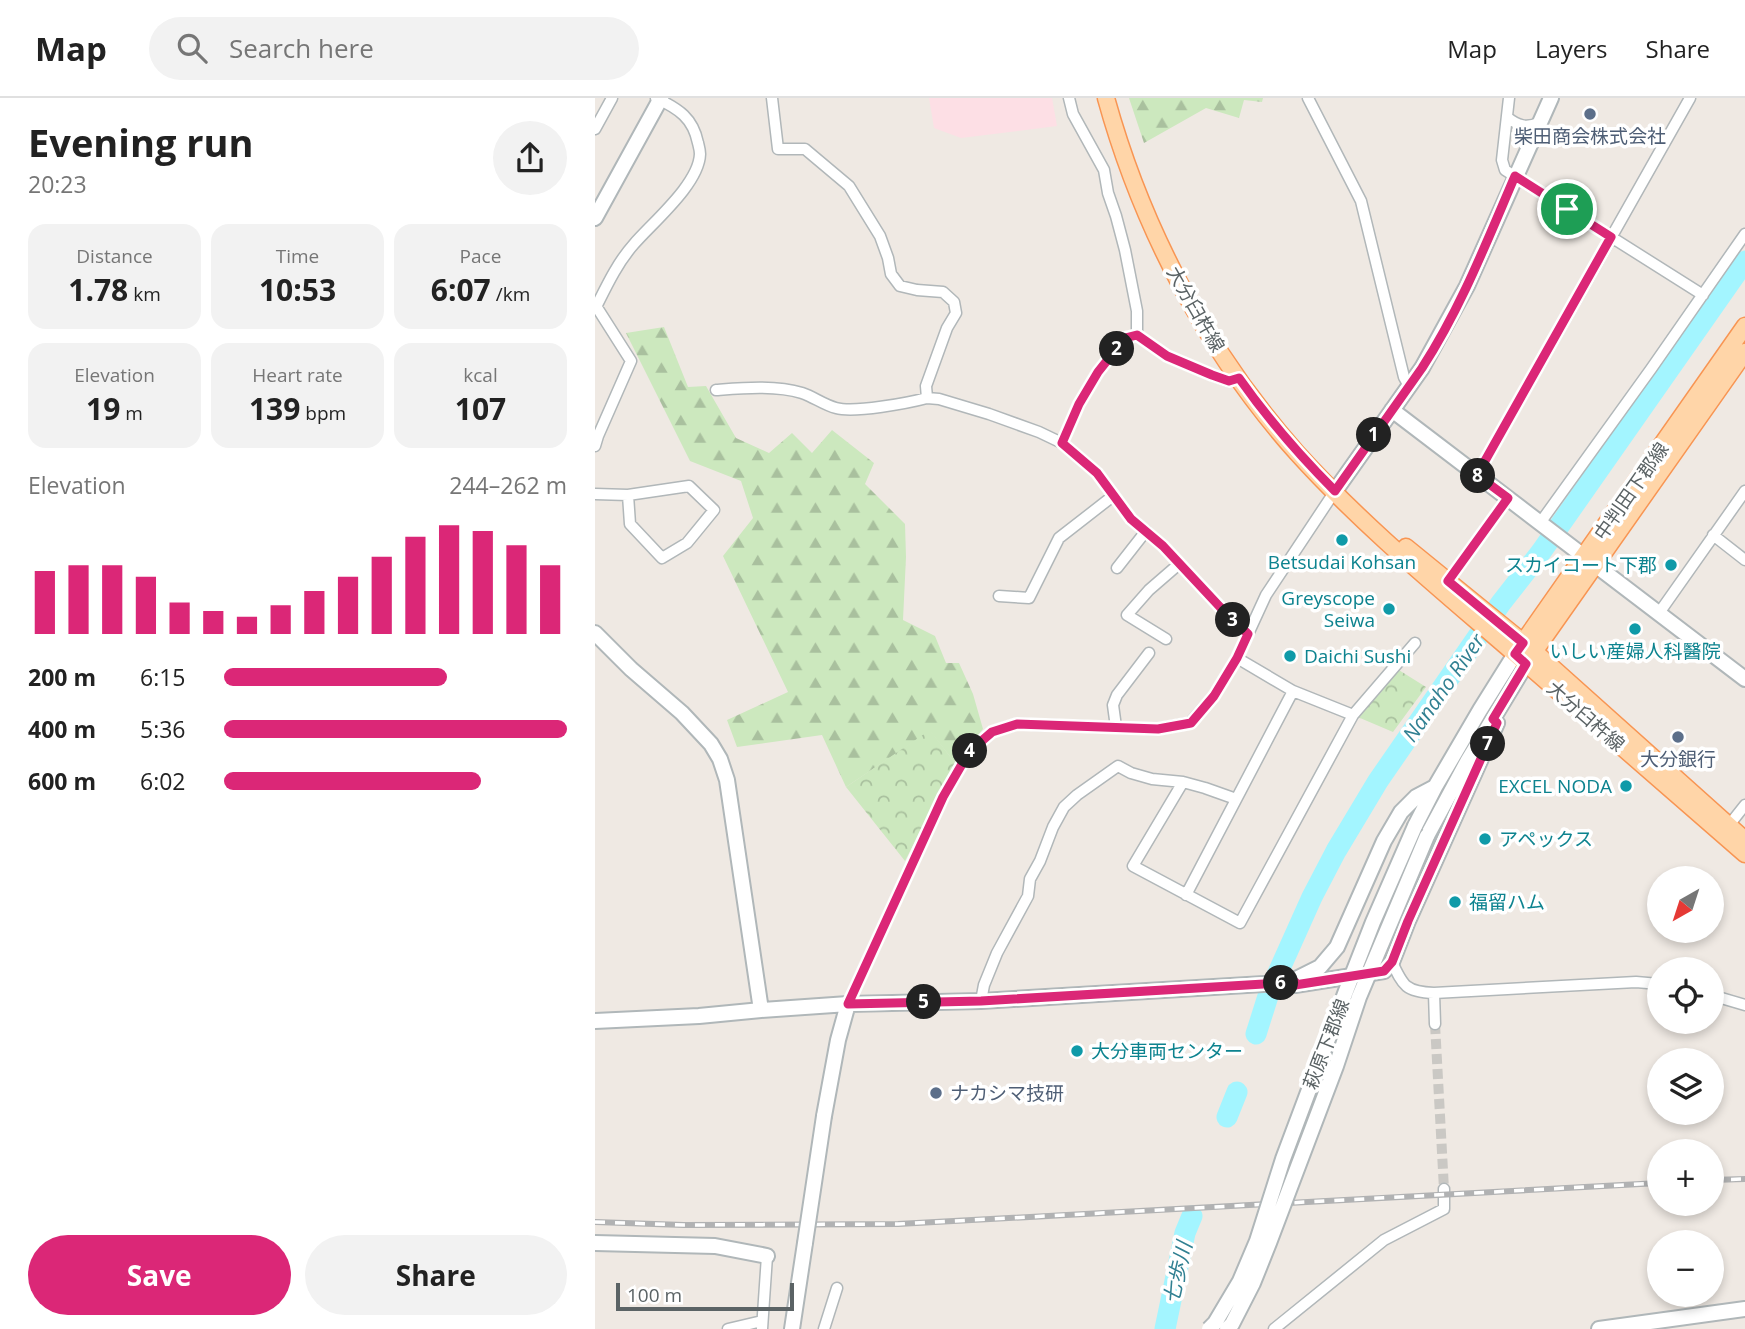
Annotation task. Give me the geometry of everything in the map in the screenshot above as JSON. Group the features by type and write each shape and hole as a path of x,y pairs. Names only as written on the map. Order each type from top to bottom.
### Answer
{"main road":[{"name":"大分臼杵線","path":"1106,98 1151,226 1191,304 1239,378 1277,429 1394,550 1525,653 1725,830 1745,854"},
{"name":"中判田下郡線","path":"1591,561 1745,326"},
{"name":"中判田下郡線","path":"1525,653 1745,352"},
{"name":"大分臼杵線","path":"1335,491 1448,581 1478,614"},
{"name":"大分臼杵線","path":"1725,830 1745,840"}],"street":[{"path":"595,130 612,98"},
{"path":"772,98 778,149 805,149 849,186 880,236 891,274 900,286 943,292 954,302 956,313 947,328 926,386 927,398"},
{"path":"1069,98 1073,114 1104,170 1125,250 1137,311 1137,335"},
{"path":"1308,98 1361,201 1404,377 1409,386"},
{"path":"1509,98 1502,160 1505,170 1703,295"},
{"path":"792,1329 824,1116 838,1040 848,1004 943,797 969,752 992,732 1017,724 1158,729 1191,723 1214,696 1237,658 1266,595 1427,359 1468,286 1551,98"},
{"path":"1477,475 1690,98"},
{"path":"595,218 659,99 686,116 695,131 700,155 693,176 682,193 620,262 596,308 631,361 595,446"},
{"path":"1507,117 1525,127 1539,123"},
{"path":"1542,524 1745,234"},
{"path":"1062,443 1079,404 1098,372 1125,338 1137,335 1167,356 1212,375 1229,381 1239,378"},
{"path":"716,390 755,387 800,393 838,409 927,398 939,399 1039,432 1062,443 1097,473 1131,519 1163,546 1248,634"},
{"path":"1392,410 1745,679"},
{"path":"595,494 628,495 689,486 714,510 687,543 662,558 630,524 628,495"},
{"path":"1659,613 1745,491"},
{"path":"999,596 1029,598 1059,538 1113,496"},
{"path":"1448,581 1508,498"},
{"path":"1117,568 1146,531"},
{"path":"1713,536 1745,560"},
{"path":"1166,639 1127,615 1149,590 1179,564"},
{"path":"595,633 631,669 682,713 711,744 720,759 727,780 761,1010"},
{"path":"1183,782 1133,866 1241,923 1353,715 1415,643"},
{"path":"1116,727 1113,705 1117,695 1149,653"},
{"name":"萩原下郡線","path":"1209,1329 1240,1281 1257,1241 1283,1159 1373,922 1421,831 1493,719 1525,653"},
{"name":"萩原下郡線","path":"1227,1329 1253,1283 1265,1253 1336,1066 1435,787 1479,710 1525,653"},
{"path":"1237,658 1293,691 1353,715"},
{"path":"1187,895 1293,691"},
{"path":"595,1021 848,1004 981,1001 1295,982 1295,985 1384,971 1392,962 1497,723 1493,719"},
{"path":"981,1001 984,985 997,953 1028,896 1030,879 1053,827 1064,807 1077,795 1118,766 1152,779 1183,782 1236,799"},
{"path":"1295,982 1294,980 1320,967 1337,947 1395,821 1416,797 1435,787"},
{"path":"1725,830 1745,805"},
{"path":"1392,962 1406,987 1434,993 1647,983"},
{"path":"1434,993 1435,1024"},
{"path":"1724,998 1745,1004"},
{"path":"1274,1329 1384,1240 1444,1209 1444,1189"},
{"path":"595,1243 715,1246 767,1256 762,1325 728,1329"},
{"path":"824,1329 837,1288"},
{"path":"1599,1329 1745,1309"}],"shaded area":[{"path":"929,98 1052,98 1057,126 961,138 934,128"}],"green space":[{"path":"1129,98 1263,98 1262,102 1244,100 1239,118 1206,108 1144,143"},
{"path":"664,327 688,387 706,386 736,438 769,453 792,433 812,453 832,430 874,463 865,484 905,524 903,620 935,636 946,663 959,663 973,694 983,729 955,763 930,731 846,787 822,735 737,747 727,720 788,692 723,556 753,518 741,481 690,461 626,333"},
{"path":"1394,667 1426,687 1393,732 1353,715"},
{"path":"930,730 955,763 905,861 846,787"}],"waterway":[{"name":"Nanaho River","path":"1256,1034 1269,993 1312,897 1378,781 1501,603 1541,552 1745,261"},
{"name":"七歩川","path":"1227,1117 1237,1092"},
{"name":"七歩川","path":"1165,1329 1185,1233 1192,1216"}],"tunnel":[{"path":"1435,1024 1444,1189"}],"railway":[{"path":"1724,1180 1745,1179"},
{"path":"595,1222 684,1225 898,1224 1647,1184"}],"place":[{"name":"柴田商会株式会社","path":"1590,114"},
{"name":"Betsudai Kohsan","path":"1342,540"},
{"name":"スカイコート下郡","path":"1671,565"},
{"name":"Greyscope Seiwa","path":"1389,609"},
{"name":"いしい産婦人科醫院","path":"1635,629"},
{"name":"Daichi Sushi","path":"1290,656"},
{"name":"大分銀行","path":"1678,737"},
{"name":"EXCEL NODA","path":"1626,786"},
{"name":"アペックス","path":"1485,839"},
{"name":"福留ハム","path":"1455,902"},
{"name":"大分車両センター","path":"1077,1051"},
{"name":"ナカシマ技研","path":"936,1093"}],"route":[{"path":"1515,176 1567,209 1611,237 1477,475 1508,498 1448,581 1523,643 1515,654 1526,664 1493,719 1497,723 1392,962 1384,971 1295,985 1295,982 981,1001 848,1004 943,797 969,752 992,732 1017,724 1158,729 1191,723 1214,696 1248,634 1163,546 1131,519 1097,473 1062,443 1079,404 1098,372 1125,338 1137,335 1167,356 1212,375 1229,381 1239,378 1277,429 1335,491 1434,349 1468,286 1515,176"}]}
